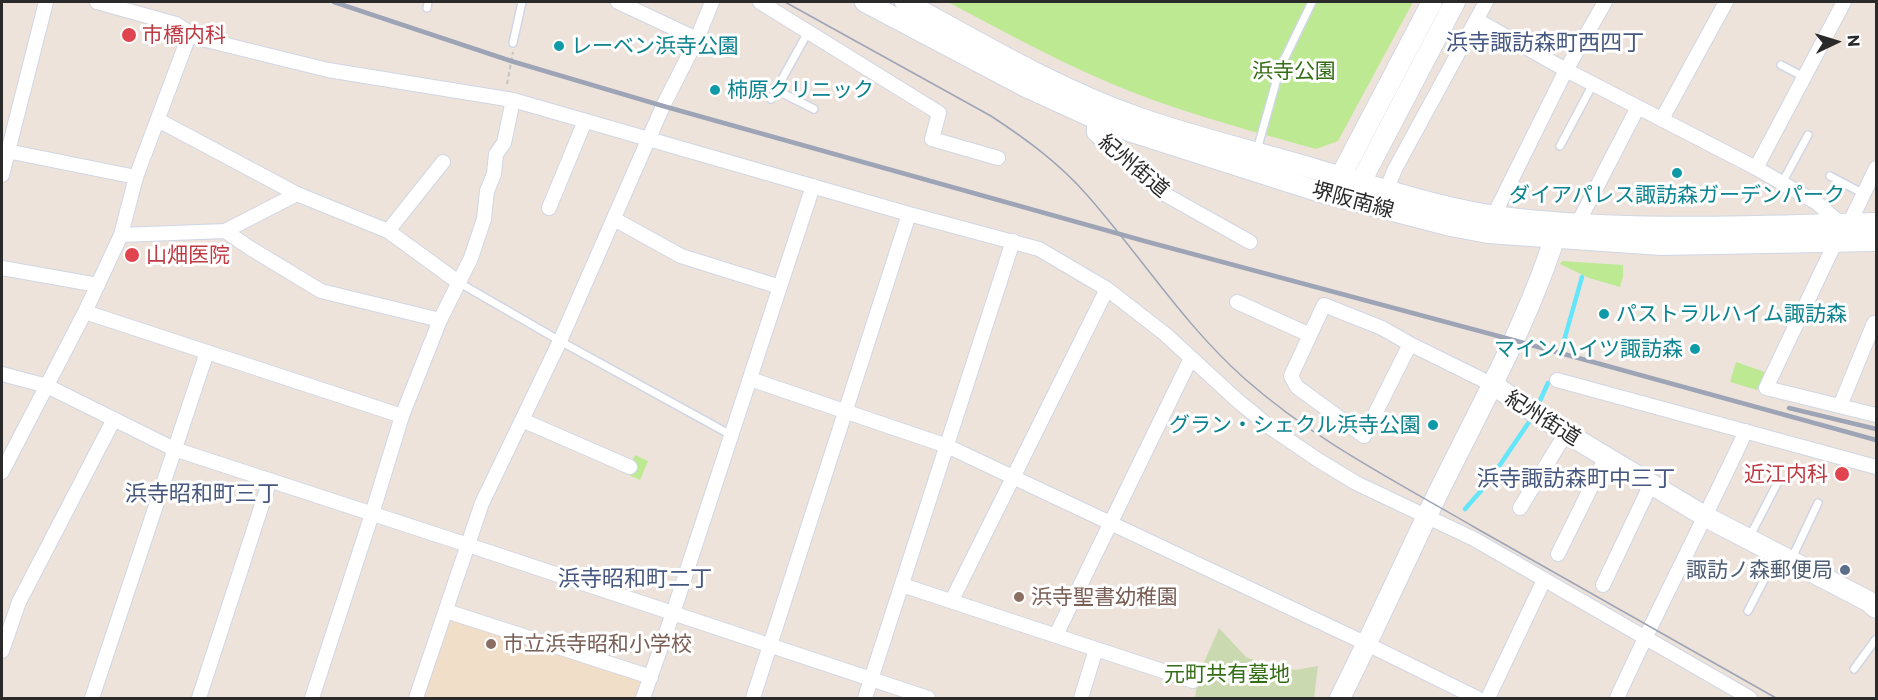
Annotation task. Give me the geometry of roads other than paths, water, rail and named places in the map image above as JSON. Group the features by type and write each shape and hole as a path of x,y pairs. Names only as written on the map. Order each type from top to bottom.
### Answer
{"main road":[{"name":"堺阪南線","path":"865,2 1026,87 1094,118 1332,195 1386,191 1454,208 1661,245 1842,229 1876,223"},
{"name":"堺阪南線","path":"905,2 1056,84 1137,117 1339,177 1356,192 1451,226 1488,233 1564,228 1678,226 1842,229 1876,240"},
{"path":"1332,195 1339,177 1432,2"},
{"path":"1356,192 1455,2"},
{"path":"1340,699 1493,385 1564,228"},
{"name":"紀州街道","path":"1493,385 1566,433 1706,517 1868,601 1876,608"}],"street":[{"path":"2,175 4,151 46,2"},
{"path":"97,2 166,21 198,38 328,70 509,99 1039,249 1107,289 1165,334 1271,428 1308,453 1356,483 1474,538 1750,699"},
{"path":"618,2 697,39"},
{"path":"416,699 482,502 560,341 648,140 697,39 712,2"},
{"path":"760,2 939,113 932,139 998,158"},
{"path":"1386,191 1395,169 1486,2"},
{"path":"1494,215 1566,70 1605,2"},
{"path":"1662,119 1726,2"},
{"path":"1756,168 1844,2"},
{"path":"1477,20 1566,70 1756,168 1817,203 1842,229"},
{"path":"2,472 85,312 121,235 136,177 190,33"},
{"path":"312,699 402,416 440,320 471,258 484,219 487,191 494,174 496,154 504,142 509,99"},
{"path":"1564,228 1638,107"},
{"name":"紀州街道","path":"1094,118 1094,133 1159,191 1250,242"},
{"path":"158,120 297,194 388,231 458,282"},
{"path":"549,208 585,121"},
{"path":"4,151 136,177"},
{"path":"388,231 443,162"},
{"path":"1876,168 1864,194 1842,229 1766,388 1876,415"},
{"path":"643,699 674,613 813,186"},
{"path":"121,235 225,231 297,194"},
{"path":"753,699 909,214"},
{"path":"614,219 681,256 780,287"},
{"path":"225,231 321,291 440,320"},
{"path":"865,699 1013,241"},
{"path":"2,268 98,285"},
{"path":"952,600 1107,289"},
{"path":"1237,302 1310,335"},
{"path":"1410,344 1364,436 1297,387 1291,376 1324,306 1382,328 1493,385"},
{"path":"85,312 402,416"},
{"path":"1840,406 1874,322"},
{"path":"92,699 207,352"},
{"path":"1056,635 1191,358"},
{"path":"2,374 47,386 174,449 771,645 928,699"},
{"path":"750,380 947,446 1367,644 1477,699"},
{"path":"1557,380 1876,467"},
{"path":"2,651 18,603 114,419"},
{"path":"522,420 630,467"},
{"path":"1617,699 1746,431"},
{"path":"1520,508 1566,433"},
{"path":"1558,554 1606,457"},
{"path":"199,699 270,480"},
{"path":"1604,585 1651,484"},
{"path":"1488,699 1544,580"},
{"path":"903,585 1193,681"},
{"path":"446,611 651,677"},
{"path":"1081,699 1096,649"}],"lane":[{"path":"513,43 519,2"},
{"path":"1256,152 1280,68 1312,2"},
{"path":"771,99 808,32"},
{"path":"1781,65 1804,77"},
{"path":"1560,146 1593,84"},
{"path":"776,90 814,109"},
{"path":"1782,183 1808,135"},
{"path":"1830,176 1864,194"},
{"path":"458,282 731,435"},
{"path":"1748,540 1779,480"},
{"path":"1748,611 1818,503"},
{"path":"1854,669 1876,639"}],"waterway":[{"path":"1563,344 1582,277"},
{"path":"1537,407 1548,383"},
{"path":"1465,509 1487,484 1529,422"}],"tram line":[{"path":"785,2 991,116 1042,152 1087,195 1182,313 1223,358 1271,401 1327,441 1776,698"}],"railway":[{"path":"334,2 511,61 663,106 1148,242 1876,440"},
{"path":"1789,408 1876,429"}],"place":[{"name":"市橋内科","path":"129,35"},
{"name":"レーベン浜寺公園","path":"559,46"},
{"name":"柿原クリニック","path":"715,90"},
{"name":"ダイアパレス諏訪森ガーデンパーク","path":"1677,173"},
{"name":"山畑医院","path":"132,255"},
{"name":"パストラルハイム諏訪森","path":"1604,314"},
{"name":"マインハイツ諏訪森","path":"1695,349"},
{"name":"グラン・シェクル浜寺公園","path":"1433,425"},
{"name":"近江内科","path":"1842,474"},
{"name":"諏訪ノ森郵便局","path":"1845,570"},
{"name":"浜寺聖書幼稚園","path":"1019,597"},
{"name":"市立浜寺昭和小学校","path":"491,644"}],"district":[{"name":"浜寺諏訪森町西四丁","path":"1545,43"},
{"name":"浜寺諏訪森町中三丁","path":"1576,479"},
{"name":"浜寺昭和町三丁","path":"202,494"},
{"name":"浜寺昭和町二丁","path":"635,579"}],"park label":[{"name":"浜寺公園","path":"1294,71"},
{"name":"元町共有墓地","path":"1227,674"}]}
